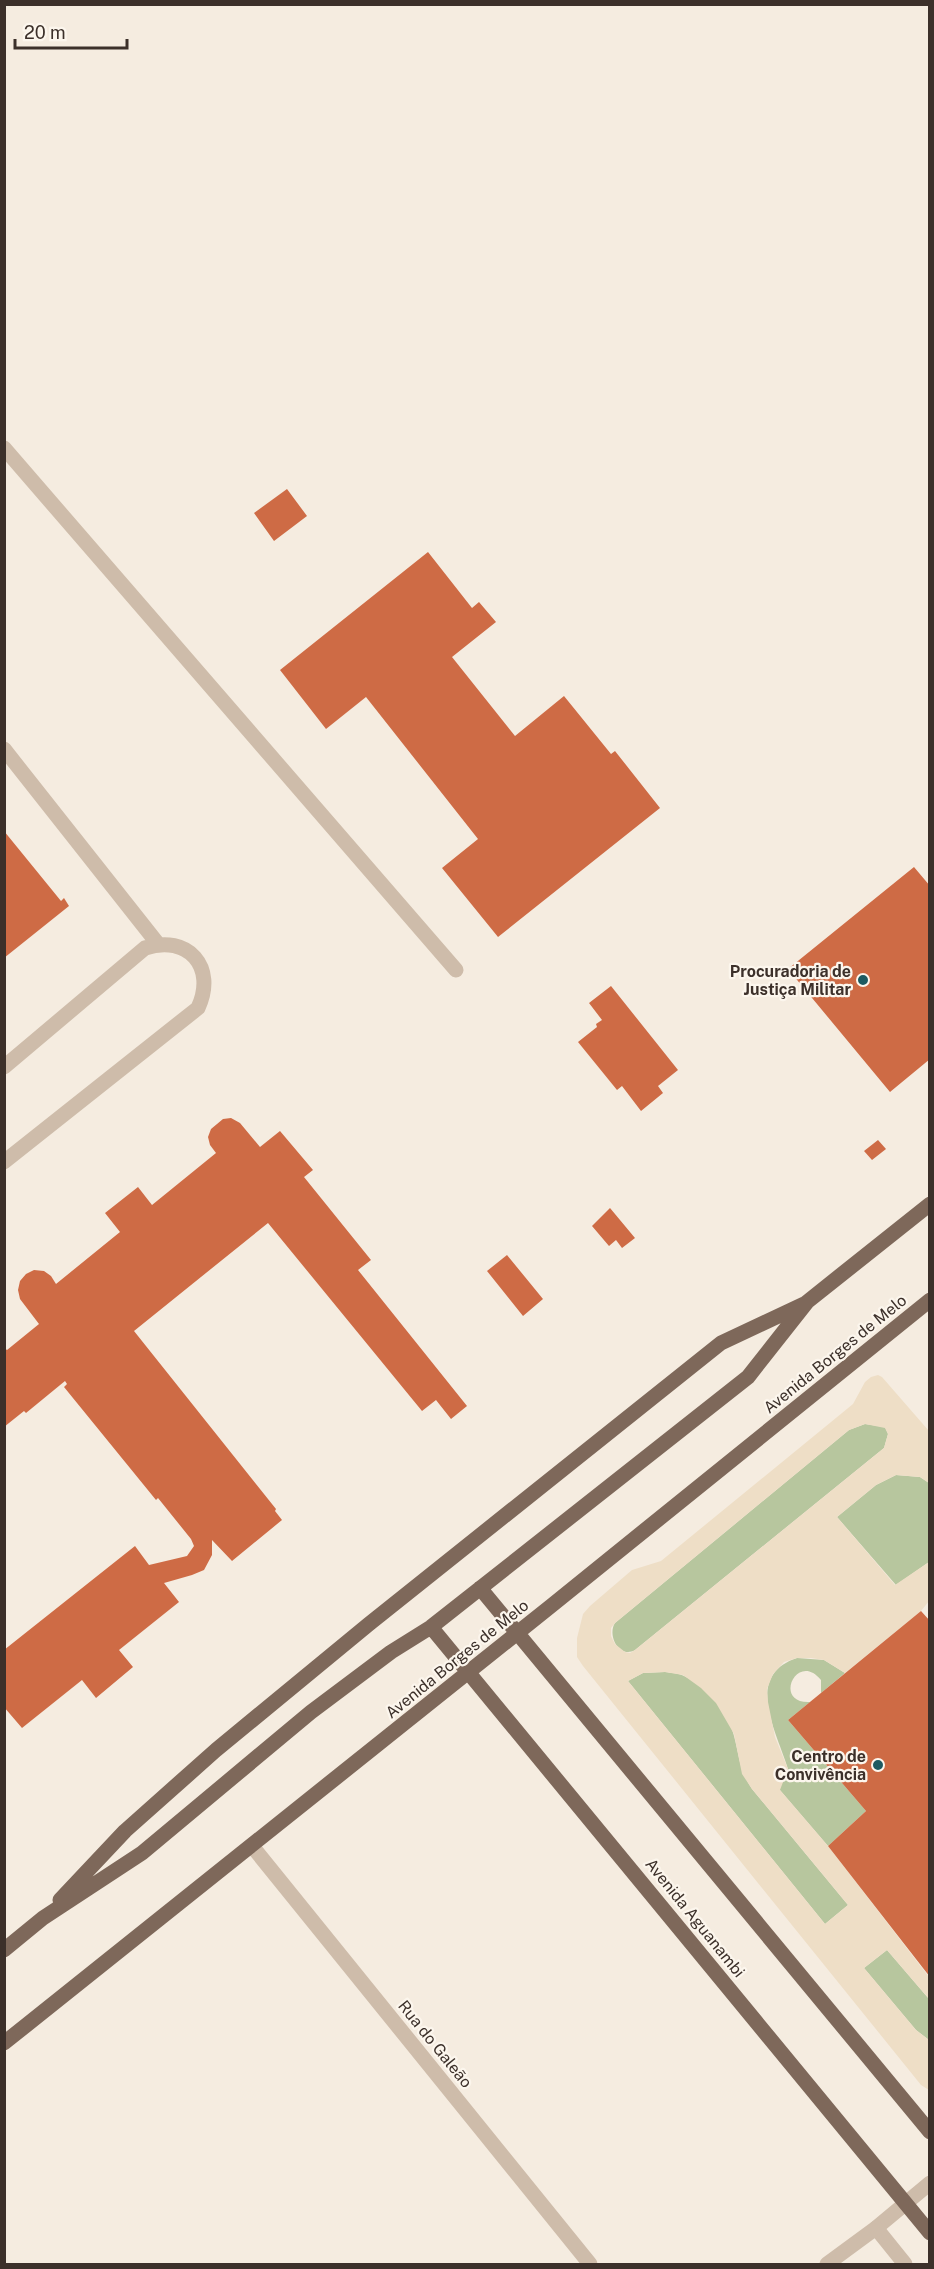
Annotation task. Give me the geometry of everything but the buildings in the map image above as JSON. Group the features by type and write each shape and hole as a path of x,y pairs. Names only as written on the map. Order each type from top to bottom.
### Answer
{"main road":[{"path":"4,1959 125,1831 216,1750 369,1624 721,1343 807,1302 930,1204"},
{"name":"Avenida Borges de Melo","path":"4,2043 930,1300"},
{"path":"4,1950 44,1918 142,1854 311,1712 391,1652 431,1627 748,1377 807,1302"},
{"path":"480,1588 930,2132"},
{"name":"Avenida Aguanambi","path":"431,1627 930,2233"}],"street":[{"path":"4,448 456,970"},
{"path":"4,749 158,944"},
{"path":"4,1067 145,948 158,944 171,944 183,948 194,956 202,968 205,981 204,996 198,1008 4,1162"},
{"name":"Rua do Galeão","path":"252,1846 590,2265"},
{"path":"827,2265 930,2183"},
{"path":"876,2228 904,2265"}],"green space":[{"path":"865,1424 885,1427 888,1434 884,1448 635,1650 629,1652 620,1649 612,1634 615,1623 849,1430"},
{"path":"896,1475 920,1477 929,1483 929,1562 896,1585 837,1517 876,1485"},
{"path":"797,1658 824,1660 845,1673 821,1693 821,1680 812,1672 804,1671 797,1674 790,1688 792,1695 799,1700 810,1702 788,1720 866,1811 828,1846 779,1789 788,1769 772,1722 768,1706 768,1691 771,1678 781,1666"},
{"path":"643,1673 679,1674 692,1680 722,1709 731,1727 742,1770 752,1789 848,1905 825,1924 628,1681"},
{"path":"887,1950 929,1999 929,2040 916,2030 864,1968"}],"shaded area":[{"path":"878,1375 882,1377 929,1431 929,1483 920,1477 896,1475 876,1485 837,1517 895,1585 929,1562 929,1601 921,1611 845,1673 824,1660 797,1658 784,1662 773,1674 767,1689 768,1702 775,1737 788,1769 780,1790 828,1846 929,1977 929,1999 887,1950 864,1968 916,2030 929,2040 929,2090 921,2085 577,1657 577,1638 583,1614 590,1606 632,1570 661,1561 853,1404 865,1382","holes":["865,1424 885,1428 888,1434 884,1448 635,1650 630,1653 625,1652 615,1644 611,1636 611,1628 615,1623 849,1430","665,1672 683,1675 716,1703 734,1734 742,1774 848,1905 825,1924 628,1681 643,1673"]}],"place":[{"name":"Procuradoria de Justiça Militar","path":"863,980"},
{"name":"Centro de Convivência","path":"878,1765"}]}
